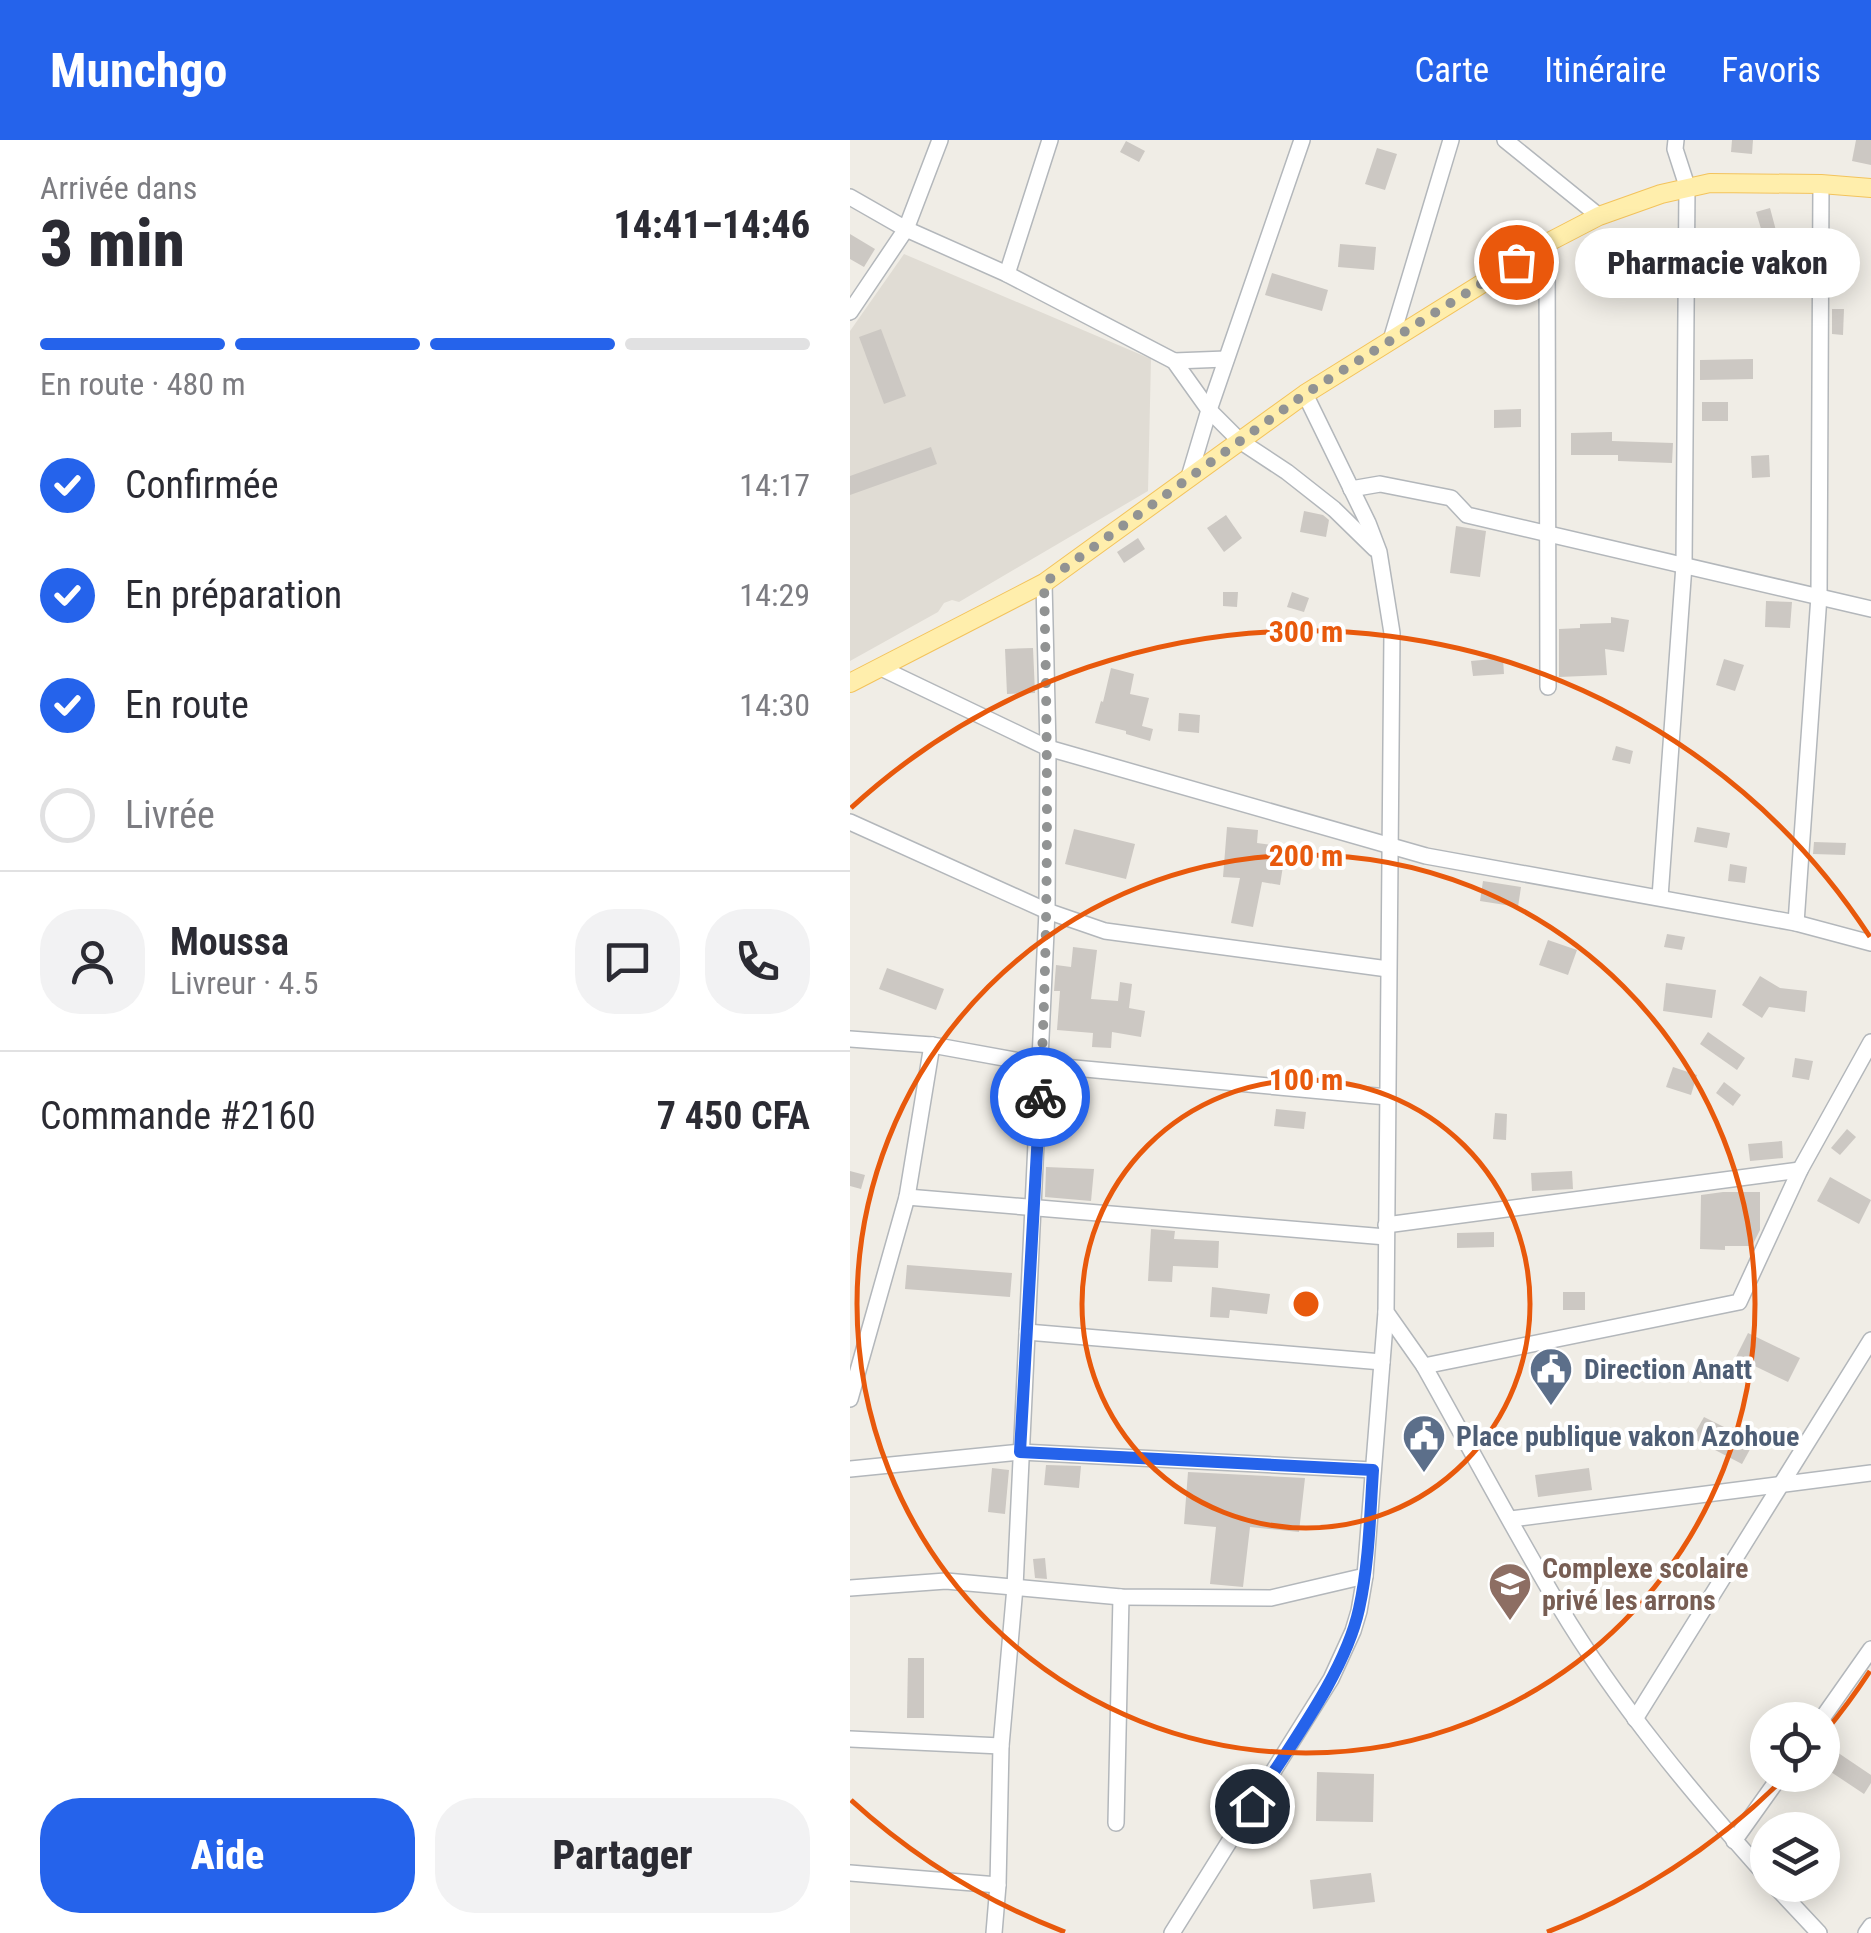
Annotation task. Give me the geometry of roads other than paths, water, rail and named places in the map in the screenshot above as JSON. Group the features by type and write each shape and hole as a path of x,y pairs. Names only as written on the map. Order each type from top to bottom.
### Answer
{"main road":[{"path":"850,684 1044,583 1305,394 1547,243 1599,216 1687,186 1731,182 1871,188"}],"street":[{"path":"850,312 906,229 940,140"},
{"path":"1007,274 1050,140"},
{"path":"1188,477 1302,140"},
{"path":"1391,340 1451,140"},
{"path":"1505,140 1520,146 1599,216"},
{"path":"1660,897 1684,564 1687,186 1676,140"},
{"path":"1796,923 1820,596 1821,184"},
{"path":"850,196 906,229 1007,274 1174,360 1209,410 1240,442 1334,509 1378,552"},
{"path":"1547,243 1548,687"},
{"path":"1174,360 1226,359"},
{"path":"1172,1933 1331,1679 1353,1631 1365,1576 1386,1312 1392,633 1378,552 1305,394"},
{"path":"1351,488 1380,484 1451,498 1467,515 1871,608"},
{"path":"994,1933 1001,1746 1015,1587 1042,1065 1048,748 1044,583"},
{"path":"881,668 1048,748 1388,846 1796,923 1871,942"},
{"path":"850,823 1047,911 1104,932 1388,970"},
{"path":"850,1040 932,1045 1042,1065 1387,1097"},
{"path":"1424,1366 1739,1302 1800,1170 1871,1042"},
{"path":"850,1398 907,1197 932,1045"},
{"path":"907,1197 1033,1209 1386,1231 1800,1170"},
{"path":"1386,1312 1424,1366 1560,1608 1635,1719 1750,1858"},
{"path":"1027,1332 1382,1362"},
{"path":"1635,1719 1871,1340"},
{"path":"850,1469 1020,1452 1373,1470"},
{"path":"1510,1519 1871,1473"},
{"path":"850,1588 946,1582 1121,1597 1271,1598 1365,1576"},
{"path":"1116,1823 1121,1597"},
{"path":"1833,1702 1871,1650"},
{"path":"850,1739 1001,1746"},
{"path":"1734,1841 1769,1792"},
{"path":"850,1873 998,1885"},
{"path":"1790,1902 1819,1933"},
{"path":"1866,1933 1871,1926"}],"place":[{"name":"Pharmacie vakon","path":"1516,262"},
{"name":"Direction Anatt","path":"1551,1407"},
{"name":"Place publique vakon Azohoue","path":"1424,1474"},
{"name":"Complexe scolaire privé les arrons","path":"1510,1622"}]}
